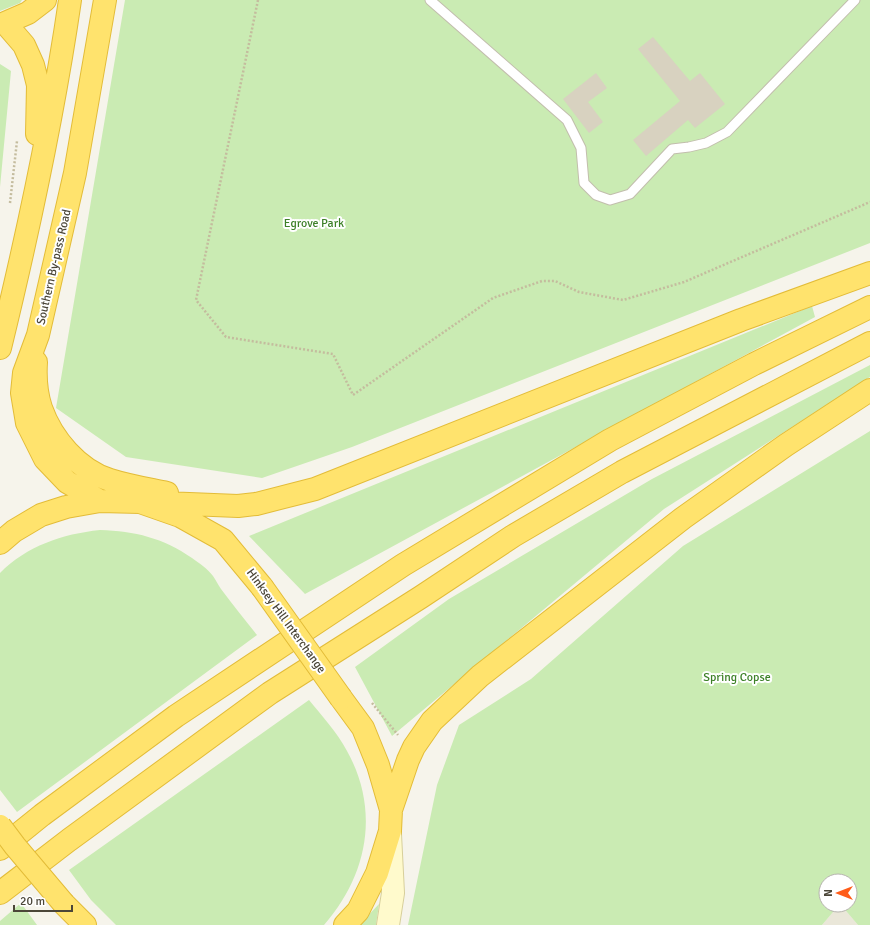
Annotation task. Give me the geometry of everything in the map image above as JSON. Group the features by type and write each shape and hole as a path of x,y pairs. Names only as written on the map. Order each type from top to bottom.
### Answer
{"highway":[{"path":"36,193 38,85 33,65 24,45 3,23 28,13 45,0"},
{"path":"0,348 49,130 70,0"},
{"name":"Southern By-pass Road","path":"100,501 67,482 45,459 27,423 22,393 24,373 38,335 75,174 105,0"},
{"path":"140,502 238,506 256,504 315,489 740,320 870,273"},
{"path":"0,849 176,716 403,565 610,440 754,364 870,307"},
{"path":"38,335 36,386 41,408 56,439 71,456 88,469 109,480 176,495 202,504"},
{"path":"0,893 69,840 270,693 415,601 513,536 622,472 870,343"},
{"path":"345,925 358,910 377,873 390,821 408,760 414,747 432,721 480,676 683,518 786,445 870,390"},
{"name":"Hinksey Hill Interchange","path":"0,543 14,531 41,514 66,507 100,501 140,502 180,516 224,540 262,587 363,728 378,765 390,821"},
{"path":"0,826 64,904 85,925"}],"street":[{"path":"388,925 393,892 390,821"}],"lane":[{"path":"430,0 567,120 581,148 584,184 596,195 610,200 630,194 672,149 689,147 706,142 727,132 855,0"}],"path":[{"path":"258,0 196,300 226,337 333,354 353,395 493,298 542,281 555,281 579,292 623,300 684,282 870,202"},
{"path":"10,209 17,140"}],"shaded area":[{"path":"832,913 848,913 858,925 822,925"}],"green space":[{"path":"0,0 22,0 20,3 0,11"},
{"name":"Egrove Park","path":"125,0 870,0 870,243 352,447 262,478 126,457 56,408"},
{"path":"0,64 11,71 0,187"},
{"path":"812,306 815,317 305,594 249,536"},
{"path":"870,365 870,377 664,509 392,736 355,667 449,599 652,479"},
{"name":"Spring Copse","path":"870,431 870,925 858,925 848,913 858,913 858,873 818,873 818,913 832,913 822,925 408,925 437,785 459,725 531,679 683,546"},
{"path":"100,530 125,532 148,537 170,545 192,558 211,573 221,589 257,635 17,812 0,790 0,573 22,555 46,543 59,538"},
{"path":"309,700 334,731 347,751 357,773 364,796 366,819 364,841 359,864 351,885 339,906 324,925 116,925 91,900 69,870"},
{"path":"21,903 37,925 0,925 0,921"},
{"path":"379,904 376,925 359,925"}],"building":[{"path":"653,37 690,81 700,73 725,104 695,128 688,120 646,156 633,140 680,101 638,49"},
{"path":"596,73 607,88 588,102 603,122 589,133 563,99"}]}
